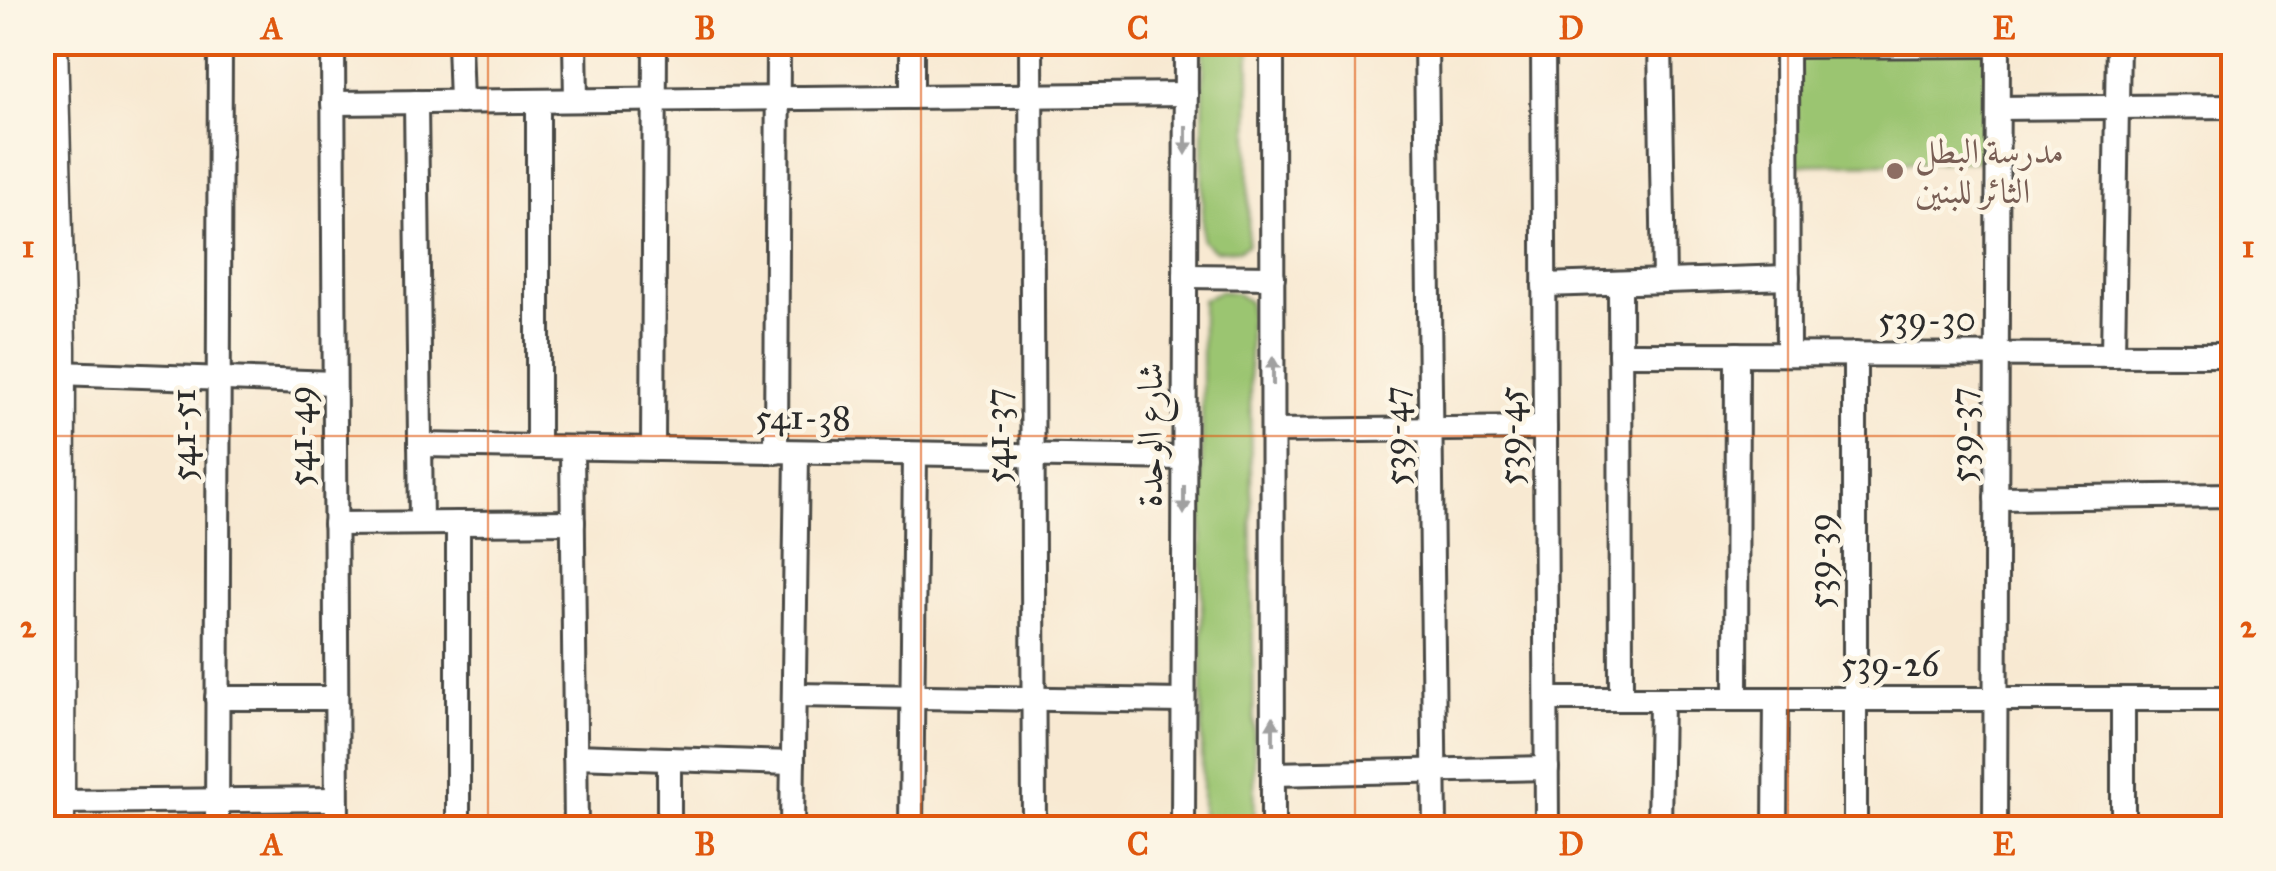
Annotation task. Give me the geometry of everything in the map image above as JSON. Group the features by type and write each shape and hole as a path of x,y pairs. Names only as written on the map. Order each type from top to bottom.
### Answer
{"main road":[{"path":"52,42 59,815"}],"street":[{"name":"541-51","path":"216,828 220,42"},
{"name":"541-49","path":"333,42 336,828"},
{"path":"459,42 461,102"},
{"path":"575,42 576,100"},
{"path":"653,449 655,42"},
{"path":"778,42 794,695 792,828"},
{"path":"912,42 912,97"},
{"name":"541-37","path":"1031,42 1034,828"},
{"name":"شارع الوحدة","path":"1183,828 1186,42"},
{"path":"1272,42 1274,828"},
{"name":"539-47","path":"1426,42 1434,828"},
{"name":"539-45","path":"1543,42 1548,828"},
{"path":"1660,42 1664,281"},
{"path":"2112,354 2118,42"},
{"path":"1788,354 1787,44 1998,44"},
{"name":"539-37","path":"1995,828 1998,44"},
{"path":"333,103 1186,94"},
{"path":"538,101 538,447"},
{"path":"416,102 421,523"},
{"path":"1998,108 2234,106"},
{"path":"1185,276 1272,277"},
{"path":"1544,285 1788,277"},
{"path":"1620,283 1621,699"},
{"name":"539-30","path":"1620,354 2234,355"},
{"path":"1736,699 1737,354"},
{"name":"539-39","path":"1855,354 1856,828"},
{"path":"54,356 218,379 334,384"},
{"path":"1272,431 1545,428"},
{"name":"541-38","path":"420,446 1184,458"},
{"path":"572,448 576,828"},
{"path":"911,828 916,454"},
{"path":"1996,498 2234,495"},
{"path":"458,522 458,828"},
{"path":"335,524 572,522"},
{"path":"794,695 1183,701"},
{"path":"217,698 336,698"},
{"name":"539-26","path":"1547,699 2234,699"},
{"path":"1659,828 1661,699"},
{"path":"1775,828 1776,699"},
{"path":"2123,699 2123,828"},
{"path":"575,756 793,764"},
{"path":"669,759 669,828"},
{"path":"1273,774 1547,768"},
{"path":"59,815 217,800 336,799"}],"green space":[{"path":"1204,43 1250,43 1248,244 1240,250 1214,250 1202,240"},
{"path":"1998,45 1998,161 1784,165 1787,46"},
{"path":"1220,291 1236,293 1249,302 1255,828 1202,828 1202,300"}],"place":[{"name":"مدرسة البطل الثائر للبنين","path":"1895,171"}]}
